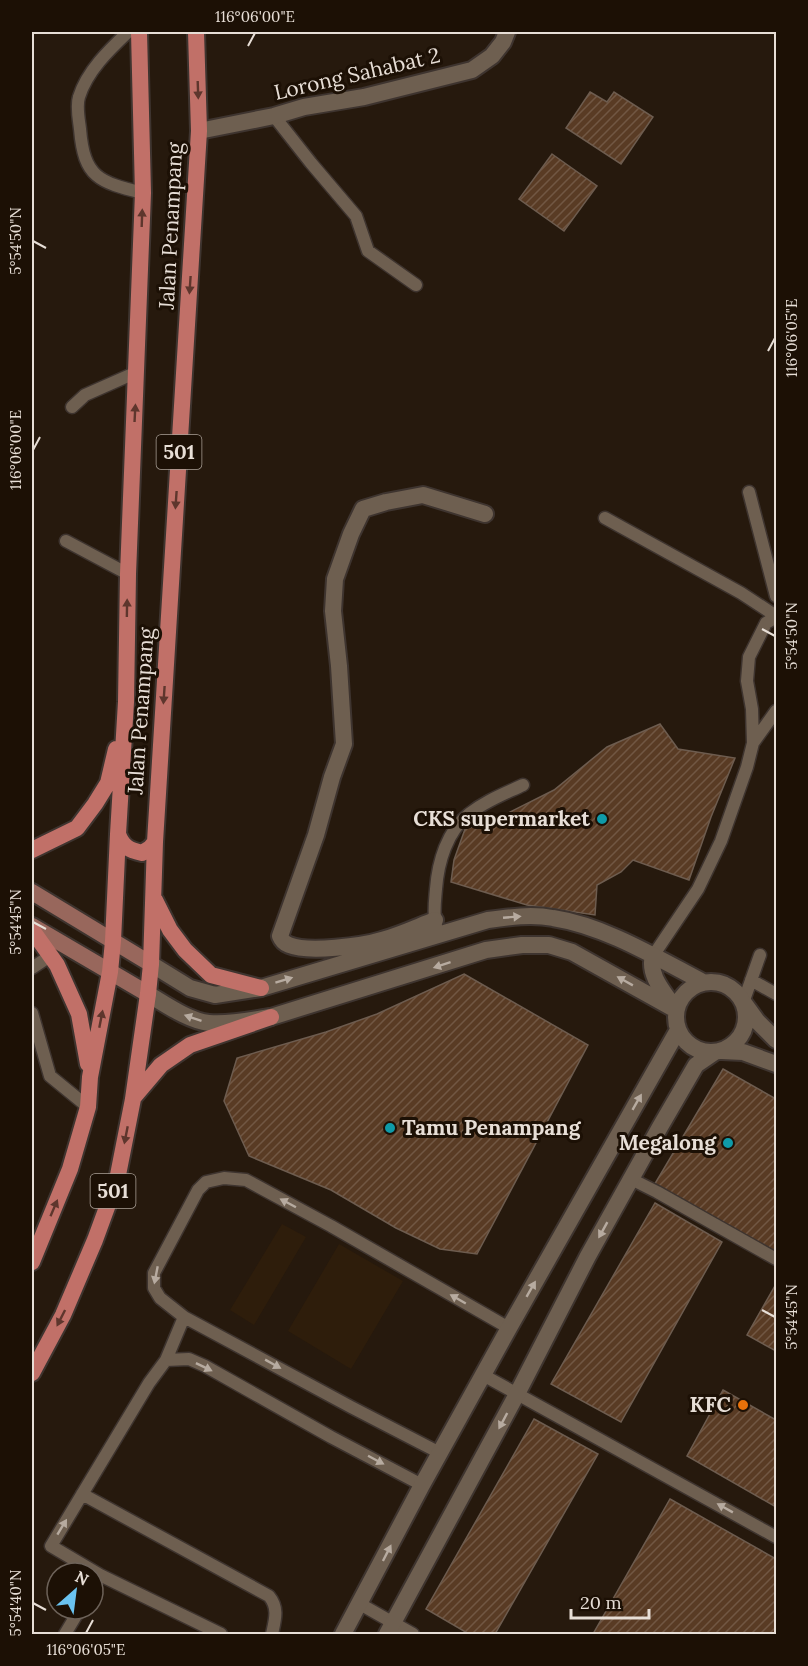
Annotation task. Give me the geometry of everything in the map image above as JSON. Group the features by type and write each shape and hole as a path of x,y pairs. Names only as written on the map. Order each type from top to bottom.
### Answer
{"main road":[{"name":"Jalan Penampang","path":"32,1262 70,1169 88,1107 90,1077 110,972 113,941 126,702 128,574 143,193 139,32"},
{"name":"Jalan Penampang","path":"32,1373 63,1315 117,1180 133,1099 148,994 155,842 199,131 196,32"},
{"path":"32,850 77,828 95,804 108,783 126,702"},
{"path":"118,834 121,843 142,853 155,842"},
{"path":"117,874 121,864 130,859 139,861 154,873"},
{"path":"32,892 151,964"},
{"path":"154,897 170,930 185,950 211,975 261,988"},
{"path":"32,928 61,972 79,1014 90,1077"},
{"path":"32,928 148,994"},
{"path":"133,1099 161,1065 190,1045 271,1017"}],"street":[{"name":"Lorong Sahabat 2","path":"199,131 274,116 304,107 363,97 472,70 492,56 503,42 507,32"},
{"path":"485,514 423,495 363,509 351,534 335,579 333,611 344,744 316,835 280,936 283,942 291,946 309,948 363,945 437,928 488,920 517,916 551,917 611,936 703,982"},
{"path":"151,964 190,988 215,995 261,988 437,928"},
{"path":"148,994 183,1014 207,1023 240,1022 271,1017 486,951 522,945 549,945 572,951 676,1010"},
{"path":"653,956 652,968 658,986 676,1010"},
{"path":"777,1040 757,1021 736,993 727,986 715,982 703,982 693,986 679,1000 675,1020 684,1040 692,1047 703,1052 743,1052 777,1064"},
{"path":"391,1629 518,1394 588,1256 696,1065 736,1041 742,1033 746,1024 743,1003"},
{"path":"343,1635 422,1485 678,1030"}],"lane":[{"path":"128,32 100,61 89,76 78,99 80,133 86,164 96,176 111,185 143,193"},
{"path":"274,116 356,216 368,251 416,285"},
{"path":"72,407 85,395 137,372"},
{"path":"749,492 777,596"},
{"path":"605,518 741,593 777,616 766,623 749,657 747,681 752,709 753,743 721,841 698,889 653,956"},
{"path":"66,541 128,574"},
{"path":"753,743 777,711"},
{"path":"437,928 434,916 438,865 456,830 468,815 523,785"},
{"path":"743,1003 760,955"},
{"path":"32,968 50,956"},
{"path":"751,980 777,994"},
{"path":"32,1013 50,1076 88,1107"},
{"path":"440,1453 184,1317 160,1298 154,1288 154,1273 198,1190 206,1182 224,1178 246,1180 509,1328"},
{"path":"632,1179 777,1259"},
{"path":"76,1561 51,1546 148,1383 166,1360 184,1317"},
{"path":"166,1360 189,1359 205,1366 422,1485"},
{"path":"483,1375 777,1537"},
{"path":"82,1494 269,1596 274,1602 276,1612 272,1635"},
{"path":"105,1578 220,1635"},
{"path":"360,1604 391,1629 412,1635"},
{"path":"65,1635 73,1621"}],"shaded area":[{"path":"282,1224 306,1237 254,1325 230,1310"},
{"path":"339,1244 403,1281 351,1369 288,1331"}],"building":[{"path":"590,92 607,102 614,92 653,117 621,164 566,128"},
{"path":"552,154 597,186 564,231 519,199"},
{"name":"CKS supermarket","path":"660,724 678,749 735,758 689,880 633,860 621,872 597,885 595,915 527,905 451,882 454,860 465,829 490,822 554,790 607,747"},
{"name":"Tamu Penampang","path":"464,974 588,1045 477,1254 440,1249 396,1228 331,1190 249,1156 224,1101 237,1058 326,1032 377,1014"},
{"name":"Megalong","path":"723,1069 776,1099 776,1254 653,1187"},
{"path":"655,1203 722,1242 621,1422 551,1384"},
{"path":"776,1284 776,1351 747,1335"},
{"path":"723,1390 776,1420 776,1507 687,1456"},
{"path":"534,1419 598,1454 495,1634 469,1634 426,1609"},
{"path":"670,1499 776,1559 776,1634 593,1634"}],"place":[{"name":"CKS supermarket","path":"602,819"},
{"name":"Tamu Penampang","path":"390,1128"},
{"name":"Megalong","path":"728,1143"},
{"name":"KFC","path":"743,1405"}]}
